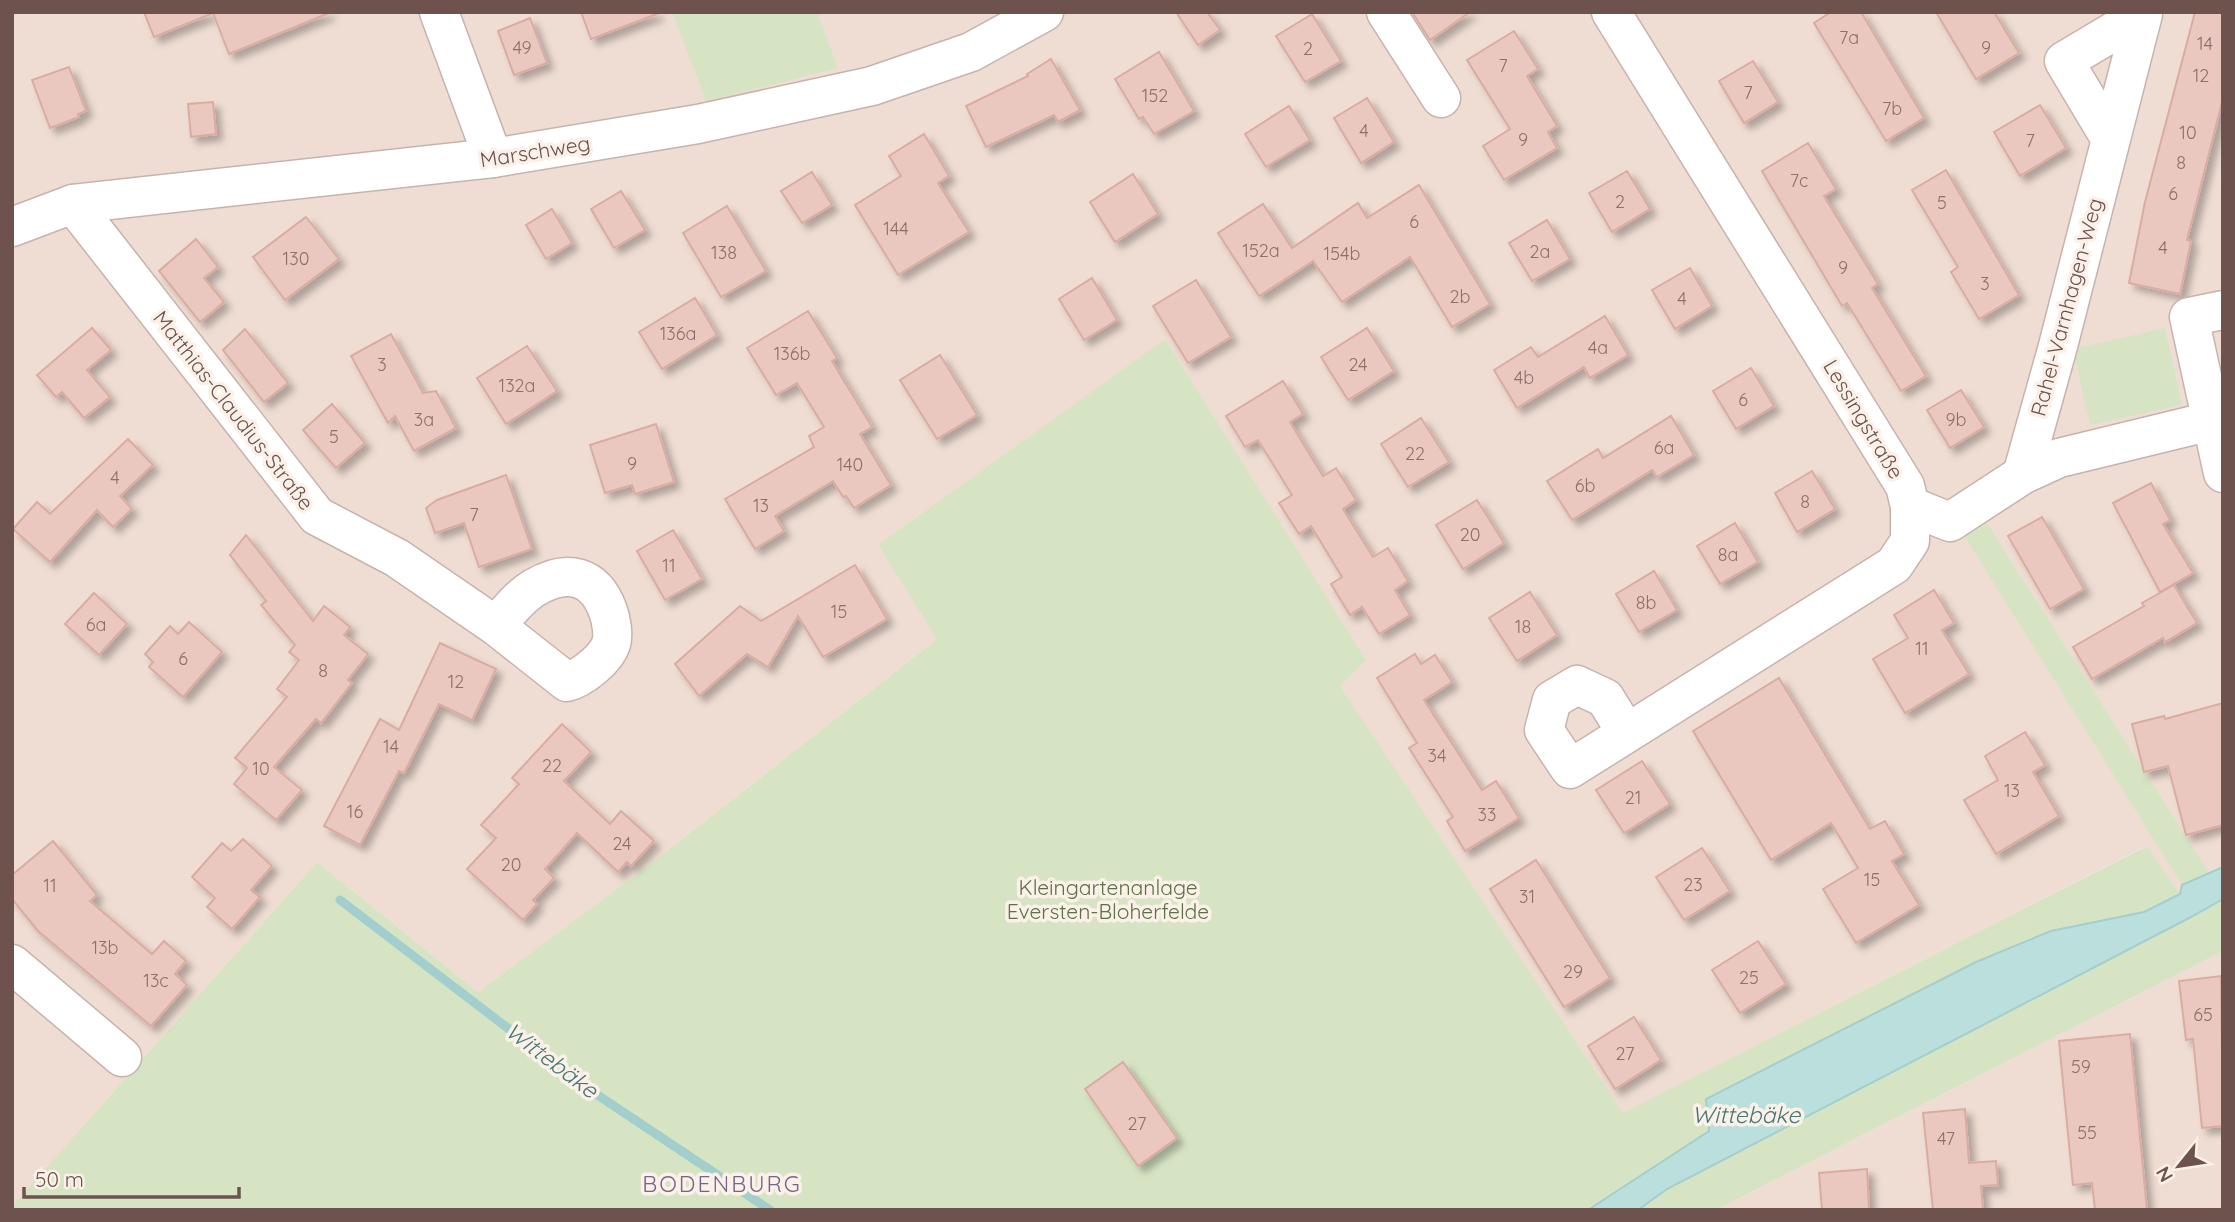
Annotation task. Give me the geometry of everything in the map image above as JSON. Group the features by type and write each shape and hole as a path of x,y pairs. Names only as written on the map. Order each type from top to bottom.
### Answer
{"street":[{"path":"439,12 493,158"},
{"name":"Marschweg","path":"12,227 73,204 493,158 698,124 872,86 971,52 1044,12"},
{"path":"1385,12 1441,98"},
{"name":"Lessingstraße","path":"1611,12 1905,486 1910,506 1910,541 1894,565 1626,732"},
{"name":"Rahel-Varnhagen-Weg","path":"2022,475 2058,346 2110,138"},
{"name":"Matthias-Claudius-Straße","path":"73,204 317,516 397,558 496,626"},
{"path":"2223,310 2189,317 2223,473"},
{"path":"1910,506 1950,522 2022,475 2059,458 2211,421"},
{"path":"12,964 122,1057"}],"shaded area":[{"path":"12,12 2223,12 2223,867 2209,873 2180,894 2146,846 1618,1116 1340,686 1365,660 878,545 938,638 650,864 478,992 317,862 12,1206"},
{"path":"2223,951 2223,1210 1716,1210 2170,978"}],"green space":[{"path":"672,12 817,12 838,68 706,101"},
{"path":"2165,328 2182,405 2090,425 2073,349"},
{"name":"Kleingartenanlage Eversten-Bloherfelde","path":"1165,339 1366,660 1340,686 1623,1113 2147,846 2180,894 2145,912 2051,931 1709,1131 1588,1210 12,1210 12,1206 317,862 478,992 650,864 937,639 878,545"},
{"path":"1987,523 2209,873 2182,885 1965,537"},
{"path":"2223,899 2223,951 1716,1210 1638,1210 1667,1189"}],"water":[{"name":"Wittebäke","path":"2223,867 2223,899 2191,917 1667,1189 1638,1210 1588,1210 1709,1131 1706,1099 1976,962 2051,931 2144,912 2180,894 2182,885"}],"building":[{"path":"144,12 329,13 229,54 213,13 154,37"},
{"path":"581,12 657,12 657,14 591,39"},
{"path":"1176,12 1207,12 1220,30 1198,45"},
{"path":"1412,12 1470,12 1430,40"},
{"path":"1831,12 1861,12 1924,118 1886,141 1814,23"},
{"path":"1936,12 1994,12 2019,53 1976,79"},
{"path":"2195,12 2223,12 2223,98 2187,240 2191,241 2180,294 2129,283 2145,202"},
{"path":"1312,14 1341,61 1305,82 1276,36"},
{"path":"530,18 547,63 514,75 498,31"},
{"path":"1514,31 1538,69 1527,76 1557,126 1548,132 1557,148 1504,180 1483,146 1510,129 1467,60"},
{"path":"1159,52 1194,111 1154,134 1143,117 1139,119 1115,79"},
{"path":"1051,59 1080,110 1058,122 1054,115 986,147 966,106 1028,76 1027,74"},
{"path":"1753,61 1778,102 1744,123 1719,81"},
{"path":"69,67 86,111 78,114 79,117 50,128 32,80"},
{"path":"1367,98 1394,142 1361,163 1334,118"},
{"path":"213,102 216,134 191,137 188,104"},
{"path":"2040,105 2066,148 2020,176 1994,132"},
{"path":"1289,106 1310,140 1266,167 1245,134"},
{"path":"924,134 949,176 938,183 969,232 898,275 855,205 901,176 889,156"},
{"path":"1808,143 1836,189 1824,196 1878,284 1872,288 1926,376 1901,391 1847,303 1842,306 1762,171"},
{"path":"1946,170 2019,295 1979,319 1951,272 1958,267 1912,190"},
{"path":"1627,171 1650,209 1612,232 1589,193"},
{"path":"812,172 832,205 802,223 781,191"},
{"path":"1133,174 1158,214 1115,242 1090,202"},
{"path":"1419,185 1490,304 1452,327 1410,257 1342,302 1313,261 1259,296 1218,233 1263,204 1292,248 1358,203 1367,218"},
{"path":"621,191 645,230 614,248 591,209"},
{"path":"727,206 766,271 721,297 683,233"},
{"path":"552,209 572,243 546,259 526,225"},
{"path":"306,217 339,259 285,300 253,257"},
{"path":"1547,220 1570,259 1532,281 1509,243"},
{"path":"196,239 218,267 204,278 224,302 200,322 159,271"},
{"path":"1690,268 1712,306 1675,329 1652,290"},
{"path":"1092,278 1117,320 1084,340 1059,299"},
{"path":"1196,280 1231,337 1188,363 1153,306"},
{"path":"695,298 717,335 662,369 639,332"},
{"path":"808,311 837,358 832,361 872,427 860,434 891,485 854,508 833,481 775,516 784,531 755,549 725,499 814,447 809,436 824,427 797,383 776,395 747,348"},
{"path":"1605,316 1628,355 1590,378 1584,367 1517,408 1494,370 1531,347 1538,357"},
{"path":"92,328 111,350 87,370 110,397 84,418 62,392 56,397 37,375"},
{"path":"1367,328 1394,371 1348,400 1321,357"},
{"path":"245,329 288,383 264,402 223,350"},
{"path":"391,334 423,393 436,391 456,428 414,451 395,416 388,423 351,356"},
{"path":"527,346 557,391 506,424 477,378"},
{"path":"940,355 977,415 937,439 900,380"},
{"path":"1751,368 1774,406 1736,429 1713,391"},
{"path":"1283,381 1303,414 1290,422 1323,476 1336,468 1356,500 1343,509 1373,557 1388,548 1408,581 1395,590 1410,615 1379,634 1362,607 1350,615 1331,584 1342,577 1311,526 1299,534 1279,503 1292,495 1258,440 1245,447 1226,416"},
{"path":"1961,390 1984,427 1950,448 1927,410"},
{"path":"332,404 365,443 336,468 303,430"},
{"path":"1671,416 1694,455 1657,477 1652,470 1572,520 1547,481 1598,449 1603,458"},
{"path":"1421,418 1449,462 1408,487 1381,444"},
{"path":"656,424 674,482 635,494 632,485 605,493 590,445"},
{"path":"128,439 153,465 120,496 132,509 113,527 97,510 50,562 13,529 37,502 50,514"},
{"path":"1812,471 1835,509 1797,532 1775,493"},
{"path":"506,475 532,549 479,567 464,523 435,533 426,508 437,500"},
{"path":"2151,483 2170,520 2163,524 2193,573 2160,592 2113,503"},
{"path":"1477,500 1504,543 1463,569 1436,525"},
{"path":"2042,517 2084,589 2050,609 2008,536"},
{"path":"1735,523 1758,562 1720,584 1697,546"},
{"path":"673,530 702,579 665,600 637,551"},
{"path":"246,535 313,621 324,606 350,627 344,635 368,654 348,680 352,683 321,723 316,719 274,767 302,790 276,820 234,784 247,768 235,758 287,697 277,689 299,660 289,652 295,645 261,605 266,601 230,555"},
{"path":"855,565 887,619 823,657 798,616 768,667 747,654 699,696 675,664 740,606 761,621"},
{"path":"1654,571 1677,610 1639,632 1616,594"},
{"path":"2174,585 2197,623 2165,642 2163,638 2092,679 2073,647 2144,606 2142,603"},
{"path":"1934,590 1954,623 1942,630 1969,674 1905,713 1873,659 1908,638 1894,615"},
{"path":"1530,592 1557,635 1517,661 1489,618"},
{"path":"94,593 127,624 99,655 65,624"},
{"path":"189,622 222,652 183,697 149,667 153,662 145,654 170,626 178,634"},
{"path":"440,643 496,669 472,720 439,704 404,773 399,771 360,845 324,826 380,719 399,730"},
{"path":"1415,654 1421,664 1435,655 1452,682 1424,700 1482,790 1496,781 1519,818 1465,851 1447,821 1453,817 1409,748 1417,743 1377,678"},
{"path":"1779,678 1870,829 1885,821 1904,854 1892,861 1919,905 1856,943 1823,889 1858,868 1831,823 1771,860 1693,731"},
{"path":"2223,703 2223,825 2186,835 2168,766 2144,772 2132,724 2164,716 2165,719"},
{"path":"562,724 591,752 564,781 610,824 621,811 654,841 631,866 627,862 618,872 577,833 545,869 554,878 533,900 537,904 523,920 467,869 496,838 481,825 519,784 512,778"},
{"path":"2025,732 2045,765 2033,772 2059,816 1996,854 1964,800 1998,780 1985,756"},
{"path":"1642,761 1670,804 1624,833 1596,790"},
{"path":"243,839 272,866 251,890 260,897 232,929 207,907 215,898 192,877 222,843 231,851"},
{"path":"53,841 97,895 90,901 152,954 164,941 186,961 175,974 187,985 151,1026 38,931 12,899 12,875"},
{"path":"1702,848 1730,891 1684,920 1656,877"},
{"path":"1536,860 1610,978 1564,1007 1490,889"},
{"path":"1758,941 1786,984 1740,1013 1712,970"},
{"path":"2221,976 2223,1126 2202,1128 2193,1039 2186,1040 2179,981"},
{"path":"1634,1017 1661,1060 1615,1089 1588,1046"},
{"path":"2130,1034 2147,1210 2095,1210 2092,1183 2073,1185 2059,1041"},
{"path":"1123,1062 1177,1138 1138,1166 1085,1089"},
{"path":"1965,1109 1969,1163 1996,1161 1998,1185 1981,1186 1983,1210 1933,1210 1923,1113"},
{"path":"1867,1169 1869,1210 1822,1210 1819,1173"}],"waterway":[{"name":"Wittebäke","path":"340,900 581,1084 770,1210"}],"district":[{"name":"BODENBURG","path":"722,1183"}]}
